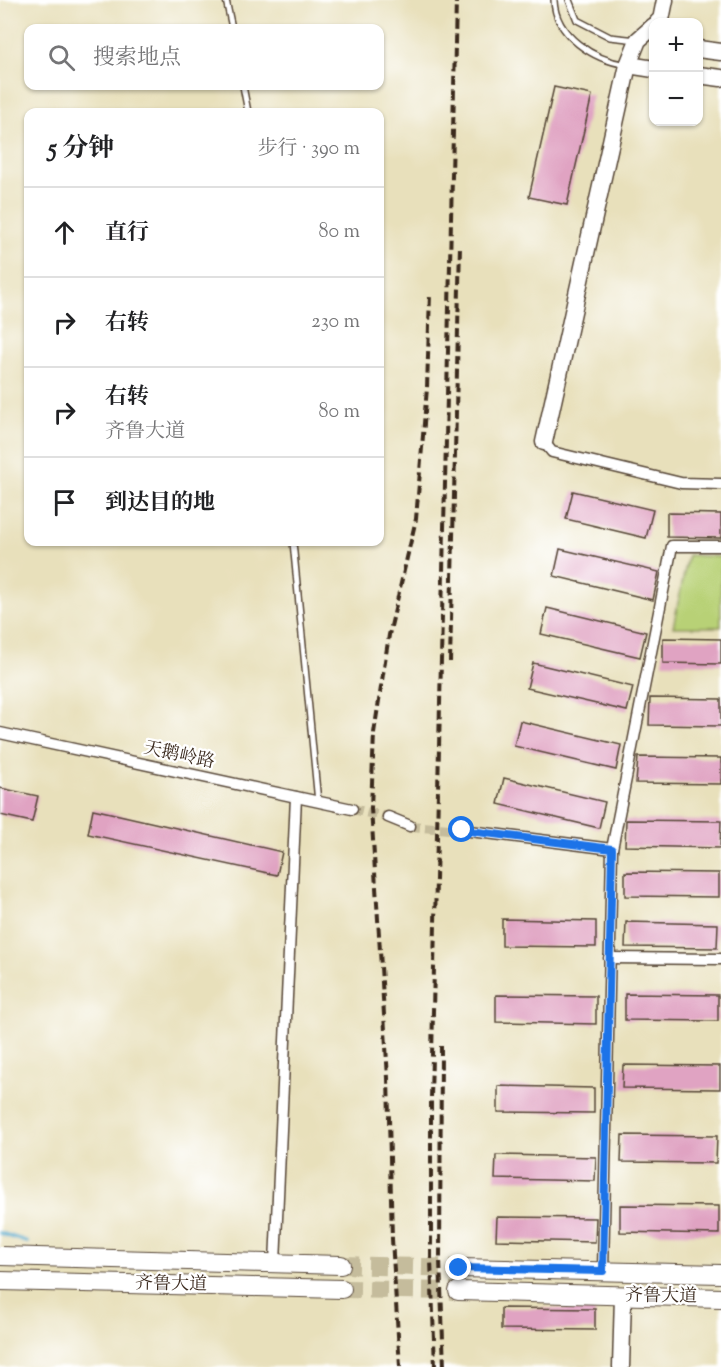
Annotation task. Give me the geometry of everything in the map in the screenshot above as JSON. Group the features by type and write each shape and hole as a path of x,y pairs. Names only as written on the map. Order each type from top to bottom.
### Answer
{"main road":[{"name":"齐鲁大道","path":"0,1256 341,1265"},
{"name":"齐鲁大道","path":"459,1268 721,1274"},
{"name":"齐鲁大道","path":"0,1281 342,1289"},
{"name":"齐鲁大道","path":"458,1291 721,1298"}],"street":[{"path":"661,18 665,0"},
{"path":"646,41 628,65 544,441 552,452 605,465 681,483 721,484"},
{"path":"703,50 721,52"},
{"path":"628,65 649,68"},
{"path":"703,76 721,78"},
{"path":"603,1271 612,849 672,546 721,546"},
{"name":"天鹅岭路","path":"0,733 352,809"},
{"path":"275,1263 296,797"},
{"path":"388,818 410,826"},
{"path":"462,830 612,849"},
{"path":"609,958 721,959"},
{"path":"621,1367 623,1296"}],"lane":[{"path":"226,0 231,24"},
{"path":"554,0 560,26 578,44 610,63 628,65"},
{"path":"569,0 577,20 610,37 646,41"},
{"path":"244,90 247,108"},
{"path":"293,546 318,802"}],"green space":[{"path":"688,555 721,557 721,627 673,627"}],"building":[{"path":"554,87 592,95 567,205 529,197"},
{"path":"573,491 653,510 646,538 566,519"},
{"path":"667,513 721,514 721,538 667,537"},
{"path":"560,549 659,572 653,600 554,576"},
{"path":"547,608 646,632 640,657 541,634"},
{"path":"663,638 721,639 721,664 663,663"},
{"path":"533,663 633,687 627,711 527,688"},
{"path":"650,698 721,699 721,726 649,725"},
{"path":"520,721 621,745 616,770 514,746"},
{"path":"638,757 721,758 721,784 636,783"},
{"path":"504,778 605,802 599,828 498,804"},
{"path":"0,788 38,796 32,822 0,815"},
{"path":"93,809 282,852 277,875 88,834"},
{"path":"626,820 721,821 720,848 625,846"},
{"path":"625,872 719,873 719,897 625,896"},
{"path":"502,919 596,921 596,947 502,946"},
{"path":"626,922 718,924 717,948 625,947"},
{"path":"625,994 718,995 718,1021 625,1020"},
{"path":"496,995 596,996 596,1024 496,1022"},
{"path":"623,1065 720,1066 720,1089 622,1088"},
{"path":"498,1086 594,1088 594,1113 498,1112"},
{"path":"622,1135 717,1136 716,1163 621,1162"},
{"path":"496,1155 596,1157 595,1181 495,1179"},
{"path":"620,1205 719,1206 719,1234 620,1232"},
{"path":"497,1217 596,1218 595,1242 496,1240"},
{"path":"501,1308 595,1309 595,1330 501,1329"}],"waterway":[{"path":"0,1233 27,1242"}],"tunnel":[{"path":"352,809 388,817"},
{"path":"410,826 462,830"},
{"path":"341,1265 459,1268"},
{"path":"342,1289 458,1291"}],"railway":[{"path":"435,1367 431,1260 431,1099 456,0"},
{"path":"450,662 460,245"},
{"path":"400,1367 392,1239 388,1078 371,808 374,733 389,635 416,519 427,388 430,294"},
{"path":"441,1046 440,1260 444,1367"}],"route":[{"path":"459,1268 603,1271 612,849 462,830"}]}
